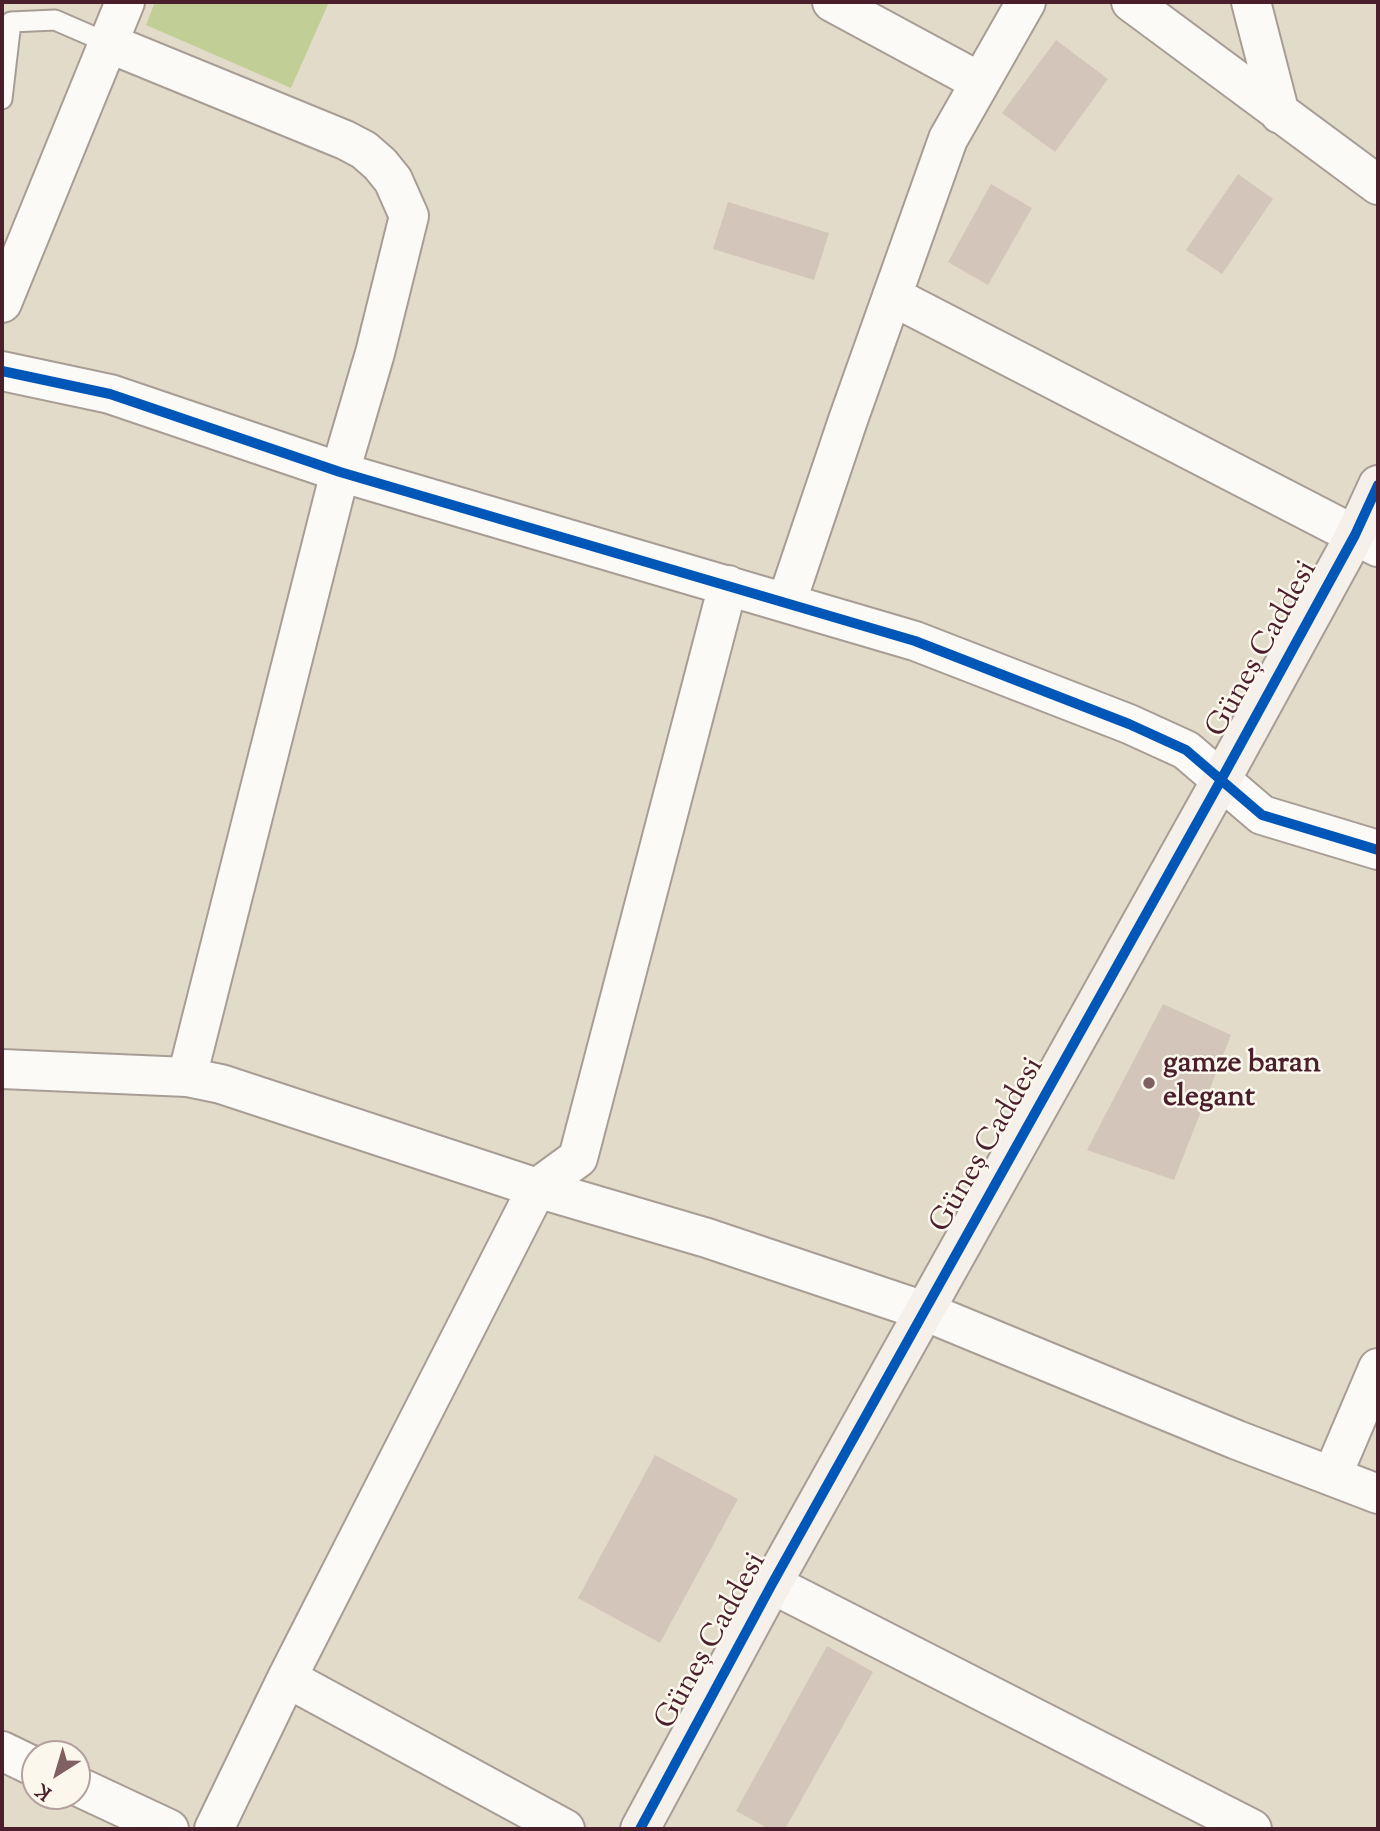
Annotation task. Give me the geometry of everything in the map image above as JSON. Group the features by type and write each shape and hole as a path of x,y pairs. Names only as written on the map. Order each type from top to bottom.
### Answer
{"street":[{"path":"2,303 125,2"},
{"path":"832,2 980,82"},
{"path":"787,601 948,139 1026,2"},
{"path":"1131,2 1378,185"},
{"path":"1251,2 1280,114"},
{"path":"108,43 345,140 363,150 380,164 393,180 403,197 409,216 340,472 187,1077"},
{"path":"892,296 1366,541"},
{"path":"2,371 110,394 340,472 787,601 915,641 1129,724 1186,750 1262,816 1378,850"},
{"name":"Güneş Caddesi","path":"640,1829 772,1584 1221,780 1366,541 1378,485"},
{"path":"214,1829 287,1678 537,1188 578,1158 728,586"},
{"path":"2,1069 187,1077 221,1084 537,1188 707,1238 924,1311 1237,1440 1378,1494"},
{"path":"1332,1476 1378,1368"},
{"path":"772,1584 1252,1829"},
{"path":"287,1678 565,1829"},
{"path":"2,1751 21,1760"},
{"path":"91,1793 169,1829"}],"lane":[{"path":"2,99 11,22 55,20 108,43"}],"green space":[{"path":"155,2 329,2 291,88 146,25"}],"building":[{"path":"1056,40 1108,79 1055,152 1002,113"},
{"path":"1238,174 1273,199 1222,274 1186,250"},
{"path":"991,184 1032,208 988,285 948,262"},
{"path":"728,202 829,233 814,280 713,249"},
{"path":"1163,1004 1231,1035 1174,1180 1087,1150"},
{"path":"655,1455 738,1499 660,1643 578,1598"},
{"path":"827,1646 873,1672 785,1829 769,1829 736,1811"}],"cycle path":[{"path":"2,371 110,394 340,472 915,641 1129,724 1186,750 1262,815 1378,850"},
{"path":"640,1829 772,1584 1221,780 1355,535 1378,485"}],"place":[{"name":"gamze baran elegant","path":"1149,1083"}]}
